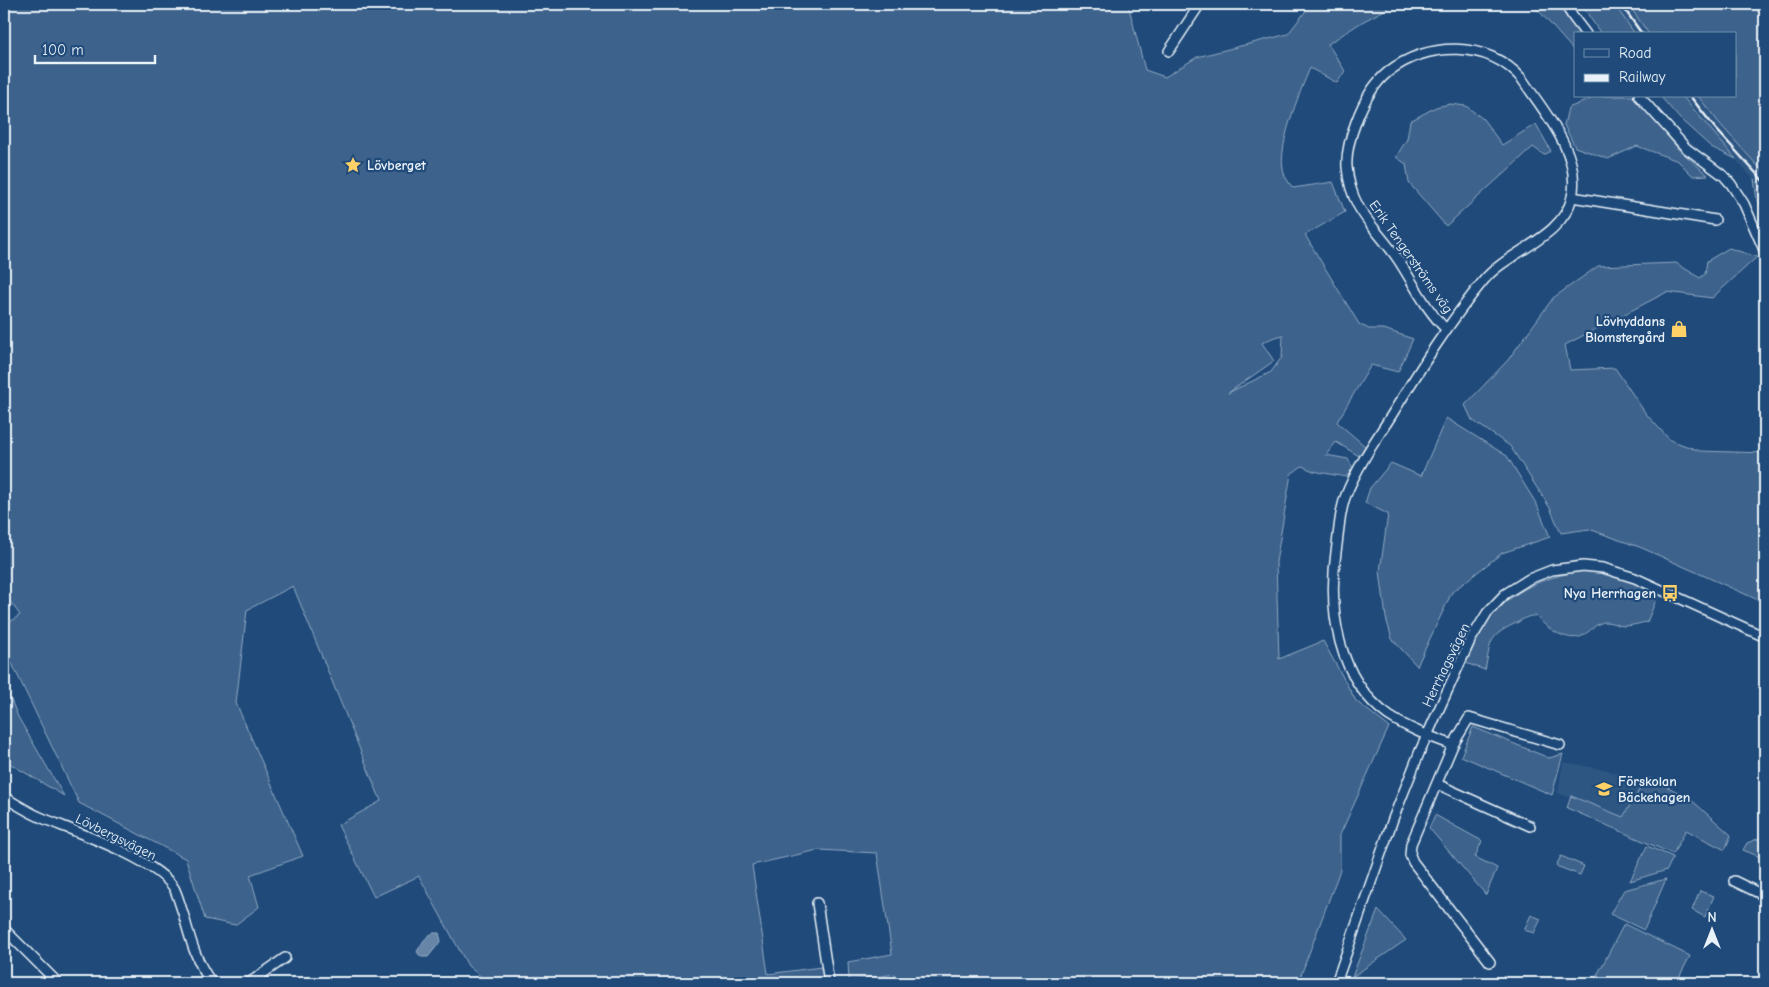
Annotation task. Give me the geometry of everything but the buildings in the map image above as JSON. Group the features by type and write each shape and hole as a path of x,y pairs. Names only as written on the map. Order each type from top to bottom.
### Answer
{"street":[{"path":"1169,51 1200,4"},
{"path":"1565,4 1584,32"},
{"name":"Erik Tengerströms väg","path":"1427,736 1382,710 1365,693 1344,657 1337,633 1333,602 1334,564 1342,508 1351,482 1446,329 1492,271 1550,231 1567,209 1572,197 1572,164 1566,146 1522,79 1504,63 1489,56 1454,49 1437,50 1414,57 1388,72 1378,82 1363,105 1353,131 1347,165 1350,183 1359,209 1397,259 1435,319 1446,329"},
{"path":"1641,98 1686,148 1724,176 1731,184 1744,204 1765,252"},
{"path":"1572,197 1715,220"},
{"name":"Herrhagsvägen","path":"1336,983 1393,819 1420,751 1470,642 1487,613 1498,600 1519,584 1552,570 1593,566 1618,571 1652,585 1765,637"},
{"path":"1490,962 1413,862 1410,855 1412,844 1453,745 1469,718 1560,745"},
{"path":"1427,736 1453,745"},
{"path":"1438,784 1530,826"},
{"name":"Lövbergsvägen","path":"4,797 38,816 141,861 164,877 175,890 196,957 204,973 212,983"},
{"path":"1734,881 1765,896"},
{"path":"817,903 829,983"},
{"path":"4,928 58,983"},
{"path":"249,983 285,958"}],"shaded area":[{"path":"4,4 1128,4 1145,70 1165,77 1197,57 1288,34 1311,4 1396,4 1362,22 1328,44 1345,71 1337,83 1310,68 1290,122 1283,152 1285,176 1293,188 1333,182 1345,212 1305,235 1359,324 1369,329 1384,329 1413,339 1398,372 1371,365 1337,422 1366,447 1359,456 1336,442 1326,455 1348,459 1353,468 1346,477 1313,471 1302,466 1291,474 1276,562 1279,659 1323,641 1356,701 1389,727 1340,835 1340,870 1298,983 897,983 895,974 849,981 848,962 892,954 877,853 818,850 752,865 768,974 821,967 825,983 489,983 468,966 419,876 374,897 338,825 381,801 293,586 247,610 236,703 303,856 250,875 259,907 235,925 205,919 186,859 79,803 4,647 4,626 20,615 4,593","holes":["1283,335 1282,357 1271,372 1228,393 1274,361 1262,343"]},
{"path":"1523,4 1562,4 1584,32 1574,32 1574,51 1539,11"},
{"path":"1581,4 1614,4 1634,32 1600,32"},
{"path":"1614,4 1628,4 1648,32 1634,32"},
{"path":"1628,4 1751,4 1765,20 1765,174 1700,98 1736,98 1736,32 1648,32"},
{"path":"1593,98 1638,98 1678,149 1708,175 1693,176 1678,161 1637,146 1608,159 1575,147 1564,125 1568,108"},
{"path":"1662,98 1684,98 1736,159 1711,147 1680,119"},
{"path":"1684,98 1700,98 1764,173 1765,192 1711,132"},
{"path":"1450,104 1466,106 1483,119 1502,145 1536,124 1551,151 1544,155 1533,147 1446,226 1409,183 1406,164 1396,157 1407,139 1410,121 1436,107"},
{"path":"1754,179 1765,192 1765,209 1757,201"},
{"path":"1729,248 1757,257 1712,298 1667,292 1565,345 1570,370 1615,368 1646,414 1670,440 1700,451 1765,453 1765,603 1642,548 1589,529 1561,533 1550,508 1510,446 1472,420 1465,405 1508,360 1553,298 1598,266 1676,263 1700,278 1705,274 1707,261"},
{"path":"1446,418 1507,456 1537,505 1550,537 1502,553 1452,592 1417,666 1392,639 1386,618 1380,571 1388,514 1365,503 1370,488 1391,463 1421,476"},
{"path":"1583,571 1613,575 1658,595 1647,622 1624,626 1602,622 1576,638 1563,636 1545,625 1536,616 1529,616 1505,629 1495,637 1490,647 1485,670 1463,662 1485,625 1510,599 1542,581"},
{"path":"4,683 18,717 64,796 4,760"},
{"path":"1473,727 1549,758 1563,754 1552,795 1461,756"},
{"name":"Förskolan Bäckehagen","path":"1563,762 1607,770 1652,786 1632,822 1558,793"},
{"path":"1647,777 1688,797 1731,835 1725,850 1686,830 1673,854 1567,808 1571,796 1623,817"},
{"path":"1435,815 1482,841 1475,857 1497,868 1486,895 1429,828"},
{"path":"1765,836 1765,859 1743,850 1747,843"},
{"path":"1647,846 1673,857 1667,870 1630,881"},
{"path":"1561,856 1584,866 1580,875 1556,866"},
{"path":"1666,879 1644,930 1610,914 1624,890"},
{"path":"1700,891 1714,896 1705,917 1692,910"},
{"path":"1378,910 1406,940 1352,977"},
{"path":"1531,915 1541,919 1534,933 1524,930"},
{"path":"1624,924 1690,956 1676,983 1593,983"},
{"path":"433,933 439,933 441,941 428,957 421,957 417,952 424,941"}],"railway":[{"path":"1621,4 1641,32"},
{"path":"1692,98 1715,128 1765,183"}],"place":[{"name":"Lövberget","path":"353,165"},
{"name":"Lövhyddans Blomstergård","path":"1679,329"},
{"name":"Nya Herrhagen","path":"1670,593"},
{"name":"Förskolan Bäckehagen","path":"1604,789"}]}
